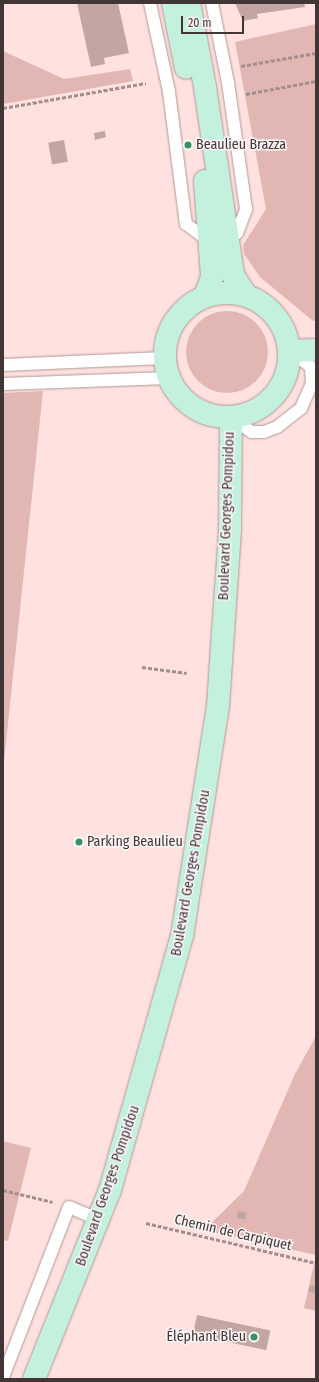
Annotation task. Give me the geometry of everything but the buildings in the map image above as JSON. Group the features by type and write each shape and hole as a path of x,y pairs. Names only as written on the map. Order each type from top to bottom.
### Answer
{"street":[{"path":"173,3 220,241 233,275 246,295"},
{"path":"189,3 220,241 212,276 205,296"},
{"path":"225,292 246,295 262,303 276,316 285,332 289,350 288,370 280,388 261,407 231,418 203,413 191,406 167,368 165,342 175,321 191,304 205,296 225,292"},
{"path":"289,350 316,350"},
{"name":"Boulevard Georges Pompidou","path":"34,1379 99,1220 148,1066 182,936 195,863 218,706 230,528 228,444 231,418"}],"lane":[{"path":"150,3 169,92 186,224 220,241 237,233 246,209 228,83 212,3"},
{"path":"231,418 252,432 264,432 277,427 301,408 312,383 311,367 289,350"},
{"path":"3,365 167,368"},
{"path":"3,384 167,368"},
{"path":"3,1377 68,1207 99,1220"}],"path":[{"path":"238,66 316,53"},
{"path":"243,94 316,82"},
{"path":"3,108 146,83"},
{"path":"142,667 187,673"},
{"path":"3,1190 55,1203"},
{"name":"Chemin de Carpiquet","path":"146,1223 316,1263"}],"shaded area":[{"path":"316,24 316,320 313,321 260,277 244,254 243,245 266,209 235,42"},
{"path":"3,51 64,79 130,69 133,81 3,104"},
{"path":"219,311 235,311 250,318 261,329 268,344 268,360 265,368 256,381 243,390 235,393 219,393 204,386 193,375 186,360 186,344 193,329 204,318"},
{"path":"43,391 3,771 3,393"},
{"path":"316,1036 316,1255 204,1230 244,1191 295,1074"},
{"path":"3,1141 31,1148 8,1241 3,1240"},
{"path":"316,1255 316,1311 304,1308"}],"place":[{"name":"Beaulieu Brazza","path":"188,145"},
{"name":"Parking Beaulieu","path":"79,842"},
{"name":"Éléphant Bleu","path":"254,1337"}]}
